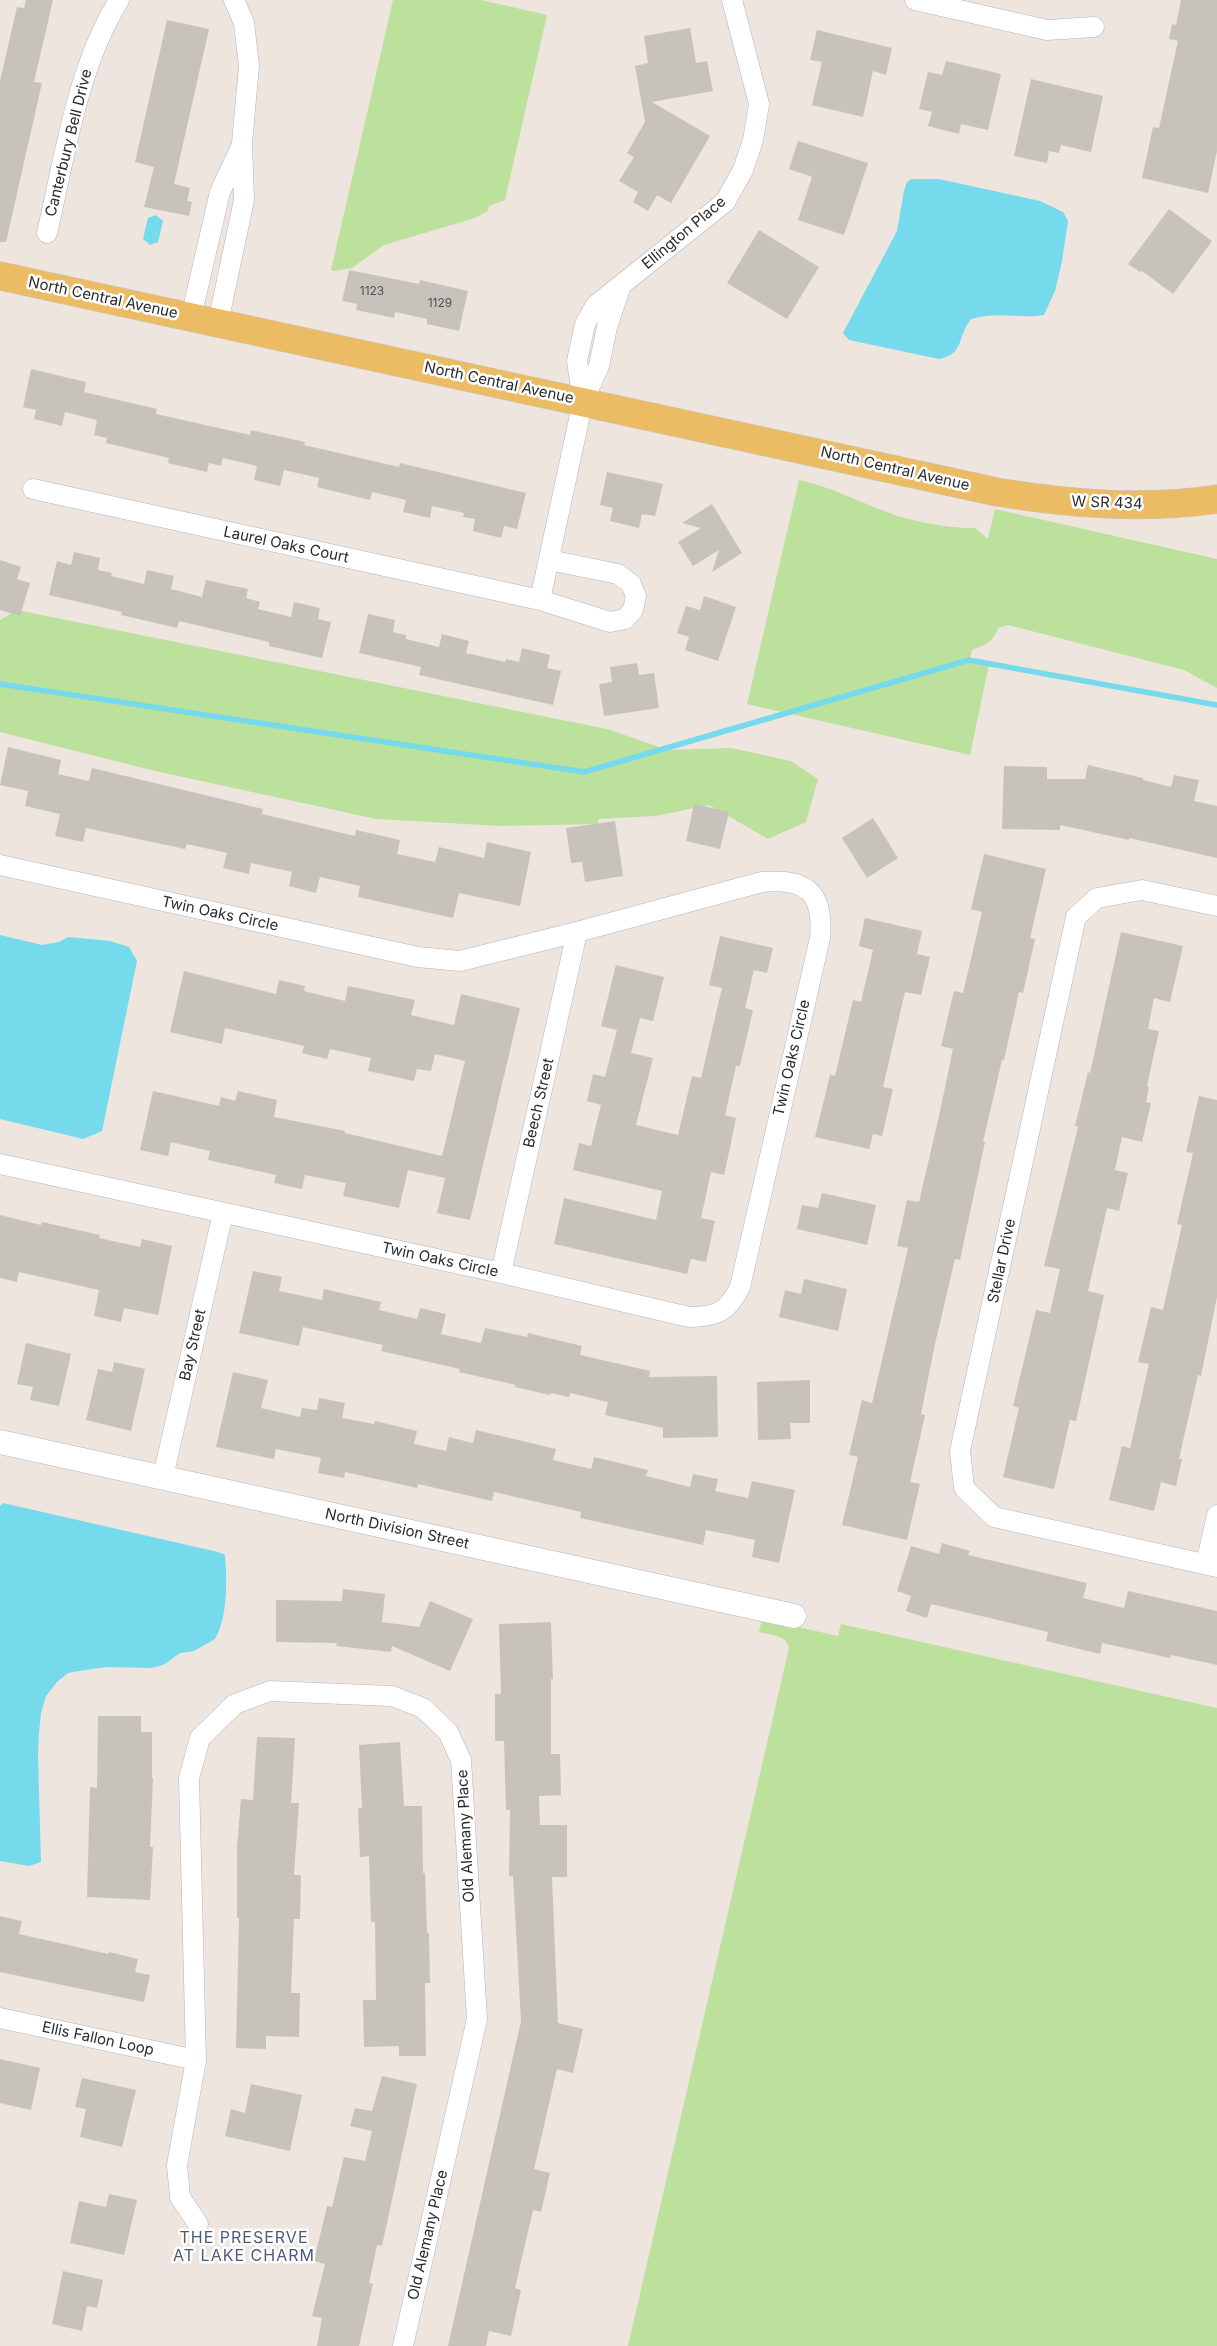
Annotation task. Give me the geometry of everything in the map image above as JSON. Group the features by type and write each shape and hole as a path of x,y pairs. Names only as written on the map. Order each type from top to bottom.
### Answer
{"main road":[{"name":"North Central Avenue","path":"0,276 997,492"},
{"name":"W SR 434","path":"997,492 1088,504 1142,505 1217,499"}],"street":[{"name":"Canterbury Bell Drive","path":"47,233 85,73 111,13 119,0"},
{"path":"218,323 244,200 242,143 249,66 244,23 234,0"},
{"name":"Ellington Place","path":"583,401 599,366 607,326 620,288 725,202 743,170 753,140 759,104 732,0"},
{"path":"915,0 1047,30 1094,27"},
{"path":"191,317 220,192 242,143"},
{"path":"540,600 583,401"},
{"name":"Laurel Oaks Court","path":"33,489 540,600 610,622 624,619 633,610 636,596 632,584 618,574 549,560"},
{"name":"Twin Oaks Circle","path":"0,865 418,957 440,960 460,960 578,932 762,882 779,880 795,883 810,891 822,917 820,938 740,1287 734,1300 722,1312 706,1317 689,1318 500,1274 0,1164"},
{"name":"Stellar Drive","path":"1212,1565 994,1516 964,1488 960,1451 1076,917 1097,898 1142,890 1217,906"},
{"name":"Beech Street","path":"500,1274 578,932"},
{"name":"Bay Street","path":"163,1477 223,1213"},
{"name":"North Division Street","path":"0,1442 794,1616"},
{"path":"1212,1565 1217,1515"},
{"name":"Old Alemany Place","path":"198,2224 180,2197 177,2165 196,2060 189,1778 200,1738 235,1704 270,1690 392,1696 423,1708 448,1732 461,1760 476,2019 403,2346"},
{"name":"Ellis Fallon Loop","path":"0,2018 196,2060"}],"green space":[{"path":"393,0 481,0 547,15 505,200 489,206 488,211 475,218 384,245 352,268 334,271 331,270"},
{"path":"799,480 822,486 876,508 907,518 942,526 975,528 988,539 995,509 1217,559 1217,688 1184,670 1008,625 998,628 994,636 985,645 973,649 969,659 989,664 970,755 747,704"},
{"path":"17,610 607,729 668,750 731,748 791,761 818,779 806,822 768,839 709,805 656,816 599,819 598,824 500,826 376,819 151,770 0,732 0,620"},
{"path":"762,1619 838,1636 841,1624 1217,1708 1217,2346 628,2346 789,1648 782,1638 759,1632"}],"water":[{"path":"911,179 939,179 1040,201 1063,212 1068,221 1062,261 1055,291 1044,315 999,315 971,319 957,349 947,357 939,359 849,340 843,333 897,231 904,191 907,182"},
{"path":"156,215 163,221 158,242 150,245 143,239 148,218"},
{"path":"0,935 42,945 59,942 68,937 110,941 129,947 137,961 102,1131 83,1139 0,1119"},
{"path":"3,1503 225,1555 226,1588 224,1609 215,1639 194,1651 180,1653 165,1664 152,1668 106,1667 68,1673 57,1682 46,1696 41,1713 38,1756 41,1862 29,1866 0,1861 0,1506"}],"building":[{"path":"26,0 53,0 34,82 42,83 6,242 0,242 0,81 17,7 24,8"},
{"path":"1181,0 1217,0 1217,151 1208,193 1142,178 1153,127 1159,128 1178,41 1169,39 1172,24 1176,25"},
{"path":"167,20 209,29 174,184 190,188 187,201 192,202 189,216 144,207 154,167 135,162"},
{"path":"690,28 696,63 707,61 713,91 652,102 710,136 671,203 657,195 648,211 633,202 638,192 619,181 634,157 627,153 645,122 635,66 648,63 644,36"},
{"path":"817,30 892,48 886,75 873,71 863,117 812,105 822,62 810,60"},
{"path":"946,61 1001,74 988,130 961,124 959,134 928,126 932,112 919,109 928,72 942,75"},
{"path":"1031,79 1103,96 1091,152 1061,145 1059,153 1049,151 1047,163 1014,156"},
{"path":"798,141 868,163 844,235 798,220 812,177 789,169"},
{"path":"1169,209 1212,241 1173,294 1142,271 1140,272 1128,264"},
{"path":"759,230 819,267 787,319 727,283"},
{"path":"349,270 419,284 420,280 468,291 459,331 427,324 427,319 395,312 394,318 356,310 357,304 342,301"},
{"path":"31,369 86,382 84,392 157,409 156,414 250,435 251,430 305,442 304,445 399,467 400,463 526,493 517,529 504,526 501,538 473,531 475,519 463,517 464,513 432,506 430,518 403,512 406,500 372,492 370,500 317,487 319,478 284,470 280,486 254,480 257,466 223,458 221,466 209,463 207,472 168,463 169,458 106,443 107,438 94,435 97,420 65,412 62,426 34,419 36,410 23,407"},
{"path":"607,472 663,484 655,516 642,514 639,528 610,521 613,508 600,505"},
{"path":"712,504 742,553 712,572 719,550 693,566 678,542 701,528 682,523"},
{"path":"74,552 100,558 98,570 112,573 111,576 144,584 147,570 174,576 171,589 202,597 206,580 248,589 246,598 260,602 258,609 291,617 294,602 320,608 318,619 331,622 322,658 269,646 269,642 179,621 177,628 121,615 122,612 49,595 57,561 71,565"},
{"path":"0,560 21,567 17,579 30,583 20,616 0,610"},
{"path":"704,596 736,607 718,661 685,650 689,637 677,633 686,606 700,610"},
{"path":"368,614 395,620 393,632 406,635 406,639 439,647 442,634 469,641 466,653 505,662 506,659 519,662 522,648 550,655 547,668 561,671 553,705 419,675 421,667 359,653"},
{"path":"637,663 639,675 654,673 659,708 604,716 599,684 612,682 610,667"},
{"path":"8,747 61,760 58,774 89,781 92,768 263,809 262,814 355,836 356,830 400,840 397,854 435,862 439,847 484,858 487,842 531,852 520,906 459,893 453,918 358,897 360,886 320,877 316,893 289,886 292,872 251,863 249,874 223,868 227,853 187,844 185,849 86,828 83,842 55,836 60,814 25,806 28,791 0,785"},
{"path":"1088,765 1143,778 1143,780 1171,787 1174,775 1199,780 1194,801 1217,806 1217,858 1060,825 1060,830 1002,829 1004,766 1047,767 1047,779 1085,779"},
{"path":"694,804 729,812 720,849 686,841"},
{"path":"873,818 898,858 867,878 842,838"},
{"path":"615,821 623,876 585,882 582,862 571,863 566,828"},
{"path":"984,854 1046,869 1030,938 1035,939 1023,993 1019,992 983,1142 985,1142 960,1260 955,1259 935,1344 921,1414 925,1415 910,1482 920,1484 907,1540 842,1525 858,1457 849,1455 862,1400 872,1403 908,1248 897,1246 907,1200 919,1202 939,1116 953,1049 941,1046 954,991 963,993 982,912 971,909"},
{"path":"865,918 922,931 917,954 930,957 921,995 905,992 883,1087 893,1089 882,1136 873,1134 869,1149 815,1137 830,1075 835,1076 853,1000 861,1002 873,950 859,946"},
{"path":"1121,932 1183,946 1170,1002 1154,998 1148,1029 1159,1031 1147,1086 1149,1087 1146,1102 1151,1103 1142,1142 1122,1137 1115,1170 1128,1173 1119,1211 1107,1208 1088,1291 1104,1295 1076,1421 1070,1420 1054,1489 1003,1477 1019,1408 1013,1406 1036,1310 1050,1313 1060,1269 1044,1266 1078,1127 1075,1126 1088,1072 1090,1073"},
{"path":"720,936 773,948 767,973 754,970 745,1008 753,1010 740,1066 736,1066 725,1115 736,1118 730,1148 724,1175 711,1172 701,1218 715,1221 706,1262 691,1259 687,1274 554,1244 564,1198 656,1220 662,1191 573,1170 579,1143 591,1146 601,1105 587,1101 593,1074 605,1077 617,1030 601,1026 616,965 664,977 653,1021 640,1018 631,1053 653,1058 636,1125 678,1135 692,1076 701,1078 722,988 709,985"},
{"path":"184,971 276,994 279,980 305,986 304,991 345,1001 348,986 415,1000 411,1015 454,1025 461,994 520,1008 470,1220 437,1213 445,1178 408,1170 399,1208 343,1196 346,1183 305,1175 302,1189 274,1183 276,1175 208,1160 210,1151 171,1142 168,1156 140,1150 153,1091 219,1106 221,1097 235,1101 238,1091 277,1100 274,1117 345,1131 345,1133 442,1156 465,1061 435,1054 431,1071 417,1069 414,1081 368,1071 371,1058 330,1049 327,1059 302,1053 304,1046 225,1028 222,1044 170,1032"},
{"path":"1199,1096 1217,1100 1217,1297 1201,1376 1198,1375 1179,1459 1182,1459 1176,1486 1161,1482 1154,1511 1109,1500 1122,1446 1130,1448 1149,1364 1138,1362 1151,1307 1163,1310 1182,1225 1177,1224 1193,1153 1186,1152"},
{"path":"822,1193 876,1205 867,1245 797,1229 802,1205 818,1208"},
{"path":"0,1215 41,1225 42,1222 100,1235 99,1238 140,1247 142,1239 172,1246 158,1315 124,1308 121,1322 94,1316 99,1290 19,1272 17,1282 0,1278"},
{"path":"253,1271 282,1277 279,1291 322,1300 324,1289 381,1302 379,1310 417,1319 420,1308 446,1314 441,1334 481,1343 485,1328 527,1337 528,1333 582,1346 580,1355 650,1371 649,1377 717,1376 718,1437 663,1438 663,1428 605,1415 608,1402 570,1393 569,1397 551,1393 550,1395 515,1387 516,1385 459,1372 460,1369 381,1351 383,1345 303,1327 299,1346 239,1333"},
{"path":"804,1279 847,1289 838,1331 779,1317 785,1290 801,1294"},
{"path":"26,1343 71,1354 59,1406 30,1400 33,1387 17,1384"},
{"path":"114,1362 145,1369 131,1431 86,1420 98,1369 112,1372"},
{"path":"233,1372 268,1380 261,1408 300,1417 302,1408 317,1410 319,1398 345,1403 342,1418 374,1424 375,1421 417,1431 414,1444 446,1451 449,1437 473,1443 476,1430 556,1449 553,1460 591,1469 594,1457 648,1470 646,1476 690,1487 693,1474 718,1479 715,1491 748,1498 752,1481 795,1490 779,1563 752,1557 755,1540 706,1530 703,1545 580,1518 581,1512 494,1492 492,1501 418,1484 417,1488 345,1472 344,1478 318,1473 321,1458 276,1449 274,1459 216,1447"},
{"path":"810,1380 810,1423 790,1423 791,1439 758,1440 757,1382"},
{"path":"942,1543 970,1551 968,1555 1087,1583 1083,1598 1124,1608 1128,1591 1217,1611 1217,1665 1171,1655 1170,1658 1102,1643 1100,1654 1046,1641 1048,1632 931,1604 927,1618 906,1611 911,1596 897,1591 911,1546 939,1554"},
{"path":"343,1589 385,1594 382,1622 419,1627 430,1601 473,1619 450,1671 392,1646 391,1652 336,1646 337,1643 276,1642 276,1600 342,1601"},
{"path":"551,1622 553,1679 551,1679 551,1754 560,1754 561,1795 539,1796 540,1825 567,1825 567,1877 552,1877 558,2023 583,2029 573,2073 557,2069 534,2169 550,2173 541,2212 533,2210 515,2288 521,2290 511,2336 489,2331 486,2346 448,2346 521,2021 513,1876 509,1876 510,1810 506,1810 504,1741 495,1741 495,1694 501,1694 499,1624"},
{"path":"98,1716 141,1716 141,1732 152,1732 153,1778 150,1847 153,1847 150,1900 87,1897 90,1787 97,1788"},
{"path":"257,1737 295,1738 291,1803 299,1803 294,1875 301,1875 300,1919 294,1919 291,1993 300,1993 299,2037 266,2036 266,2049 236,2048 239,1918 237,1918 237,1848 241,1799 253,1800"},
{"path":"400,1742 404,1806 422,1806 423,1873 425,1873 427,1933 429,1933 430,1983 425,1983 426,2056 399,2056 399,2046 364,2047 363,2000 376,2000 375,1922 371,1922 369,1856 360,1857 358,1808 362,1808 359,1745"},
{"path":"0,1916 22,1921 19,1934 138,1959 135,1972 150,1975 144,2002 0,1972"},
{"path":"0,2059 40,2068 31,2110 0,2103"},
{"path":"382,2076 417,2084 382,2246 377,2245 369,2283 373,2284 359,2346 317,2346 322,2318 312,2316 325,2264 314,2261 327,2206 332,2207 344,2157 365,2161 372,2131 350,2126 355,2108 372,2111"},
{"path":"82,2078 136,2090 122,2147 80,2137 86,2109 75,2107"},
{"path":"251,2084 302,2095 290,2151 225,2136 231,2109 245,2113"},
{"path":"109,2194 137,2200 124,2255 70,2243 79,2201 106,2207"},
{"path":"63,2271 103,2280 97,2308 87,2306 82,2331 52,2324"}],"waterway":[{"path":"0,684 584,772 969,660 1217,705"}],"district":[{"name":"THE PRESERVE AT LAKE CHARM","path":"244,2247"}]}
